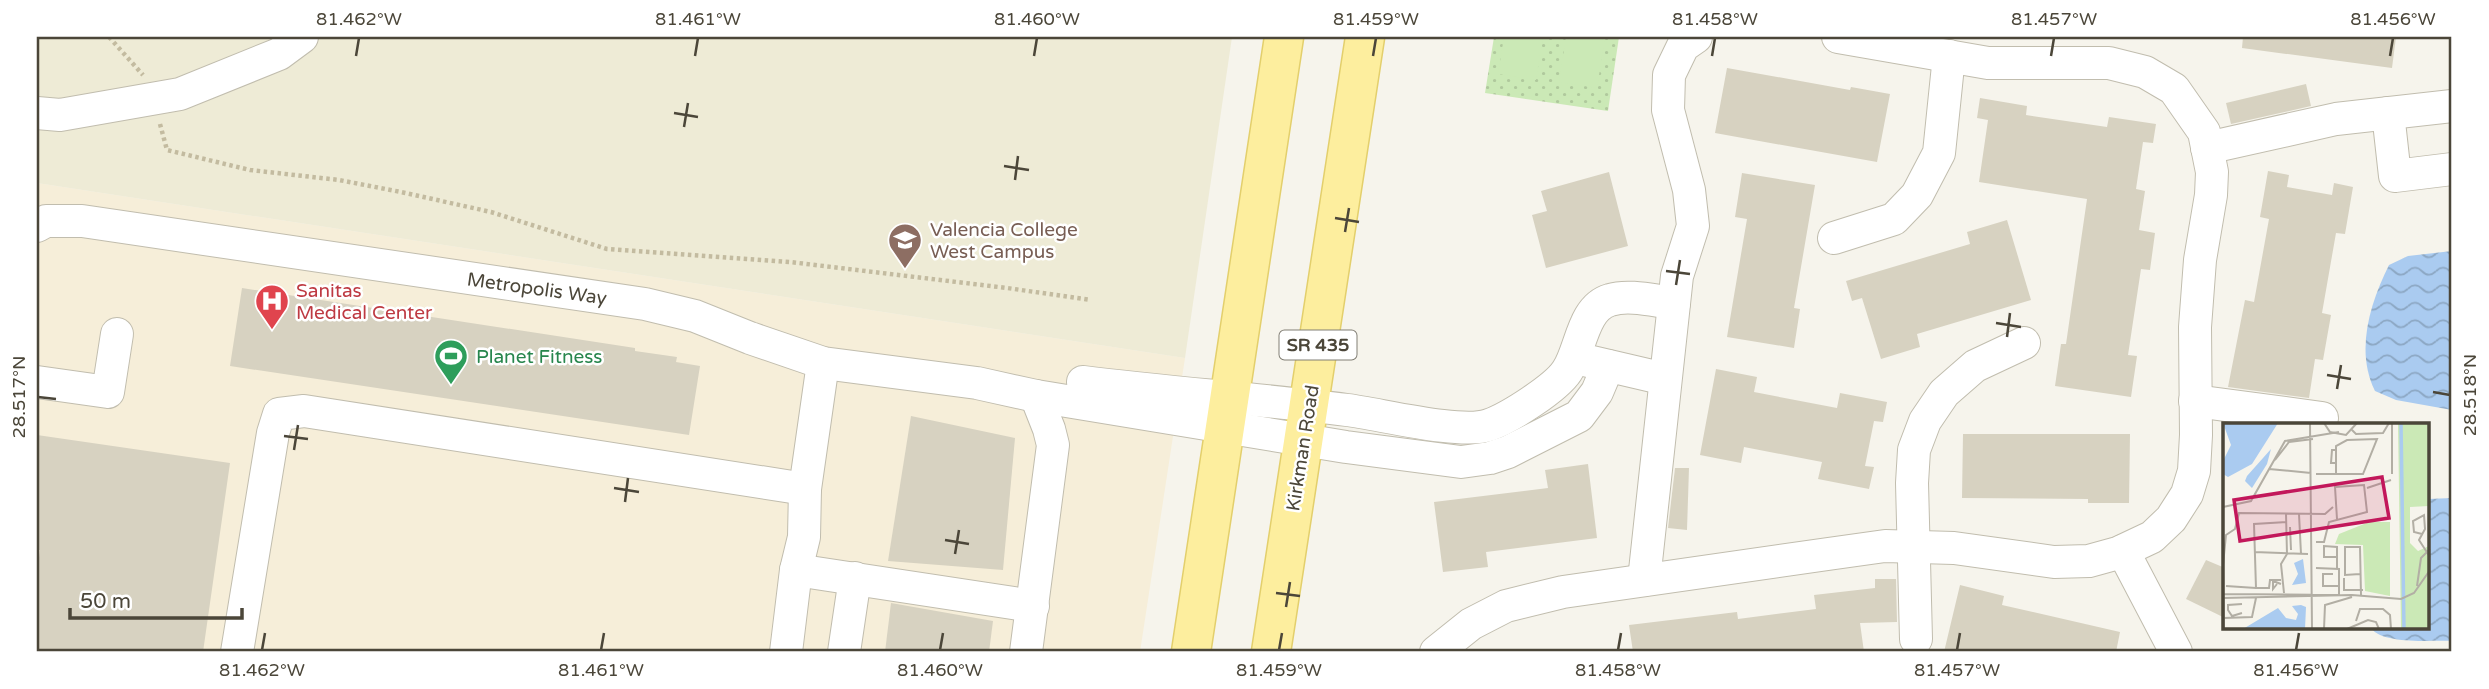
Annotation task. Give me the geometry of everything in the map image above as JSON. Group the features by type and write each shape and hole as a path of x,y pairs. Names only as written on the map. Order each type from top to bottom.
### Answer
{"main road":[{"path":"1191,652 1284,37"},
{"name":"Kirkman Road","path":"1271,652 1365,37"}],"street":[{"path":"37,113 60,115 180,94 279,54 302,37"},
{"path":"1644,580 1677,276 1693,226 1689,190 1668,110 1669,75 1683,46 1696,37"},
{"path":"1436,652 1471,624 1506,606 1563,592 1885,546 1954,548 2054,562 2089,561 2123,551 2152,537 2171,519 2187,494 2193,471 2195,327 2200,260 2211,195 2212,172 2204,132 2175,89 2145,72 2109,63 1988,63 1957,50 1838,37"},
{"path":"1834,238 1894,219 1917,195 1939,153 1957,50"},
{"path":"2207,148 2336,119 2452,106"},
{"path":"2388,113 2395,176 2452,169"},
{"name":"Metropolis Way","path":"37,226 46,221 82,221 645,304 695,316 822,363 977,383"},
{"path":"1306,423 1466,428 1488,425 1528,405 1567,371 1583,330 1597,308 1609,300 1674,303"},
{"path":"37,382 108,392 117,334"},
{"path":"1916,639 1912,483 1914,450 1925,421 1944,393 1975,366 2024,344"},
{"path":"1573,357 1665,379"},
{"path":"786,652 796,570 804,537 805,489 822,363"},
{"path":"977,383 1037,377 1228,412 1306,423 1461,462 1490,458 1508,452 1578,416 1597,392 1608,366"},
{"path":"977,383 1100,406 1228,412"},
{"path":"1026,652 1053,445 1036,396"},
{"path":"2195,401 2322,418"},
{"path":"1053,445 1065,432 1100,406"},
{"path":"237,652 273,433 279,414 304,411 805,489"},
{"path":"1461,462 1466,428"},
{"path":"2123,551 2176,652"},
{"path":"796,570 1033,606"},
{"path":"844,652 855,578"}],"path":[{"path":"109,37 144,76"},
{"path":"157,113 167,150 250,170 339,180 491,212 607,249 790,262 1091,300"}],"shaded area":[{"name":"Valencia College West Campus","path":"37,37 1232,37 1185,358 37,183"},
{"path":"37,183 1185,358 1140,652 37,652"}],"green space":[{"path":"1494,37 1619,37 1608,111 1485,93"},
{"path":"1504,37 1543,37 1536,80 1498,74"},
{"path":"1566,37 1605,37 1597,88 1559,82"}],"water":[{"path":"2452,251 2452,410 2396,400 2375,391 2366,360 2367,327 2376,295 2389,265 2408,256"},
{"path":"2452,498 2452,641 2386,637 2373,630 2430,630 2430,499"}],"building":[{"path":"2243,37 2396,37 2392,68 2242,48"},
{"path":"1727,68 1850,90 1851,87 1890,94 1877,162 1715,133"},
{"path":"2306,84 2311,106 2231,124 2226,103"},
{"path":"1980,98 2027,106 2026,115 2107,127 2109,117 2156,124 2153,143 2143,142 2136,189 2145,191 2139,230 2155,233 2150,270 2141,269 2128,355 2137,356 2131,397 2055,386 2061,344 2066,344 2087,199 1979,182 1988,120 1977,118"},
{"path":"2268,171 2289,175 2287,187 2332,195 2334,183 2353,187 2345,234 2336,233 2322,313 2331,315 2323,360 2315,359 2309,398 2228,387 2245,300 2254,302 2269,219 2260,217"},
{"path":"1609,172 1628,246 1546,268 1532,215 1547,211 1541,191"},
{"path":"1742,173 1815,185 1794,308 1800,309 1794,348 1727,337 1747,219 1735,217"},
{"path":"2007,220 2031,300 1917,334 1920,347 1881,359 1862,298 1852,301 1846,281 1970,244 1967,232"},
{"path":"242,288 635,348 635,351 677,357 676,362 700,366 689,435 230,366"},
{"path":"1716,369 1757,377 1754,392 1837,408 1840,393 1887,402 1883,422 1874,421 1865,466 1874,467 1869,489 1818,479 1822,462 1744,447 1741,463 1700,455"},
{"path":"911,416 1015,438 1003,570 888,561"},
{"path":"1963,434 2130,434 2129,503 2088,503 2088,499 1962,498"},
{"path":"37,435 230,463 203,652 37,652 37,573 40,550 37,550"},
{"path":"1588,464 1597,538 1486,552 1488,567 1443,572 1434,502 1548,488 1545,470"},
{"path":"1675,468 1689,468 1687,530 1668,528"},
{"path":"2206,560 2223,567 2223,617 2186,599"},
{"path":"1875,579 1896,579 1897,622 1860,623 1864,652 1633,652 1629,625 1737,612 1738,619 1816,609 1814,595 1875,588"},
{"path":"1960,585 2004,596 2002,605 2120,632 2116,652 1944,652"},
{"path":"891,603 993,621 989,652 885,652"}],"place":[{"name":"Valencia College West Campus","path":"905,270"},
{"name":"Sanitas Medical Center","path":"272,331"},
{"name":"Planet Fitness","path":"451,386"}]}
